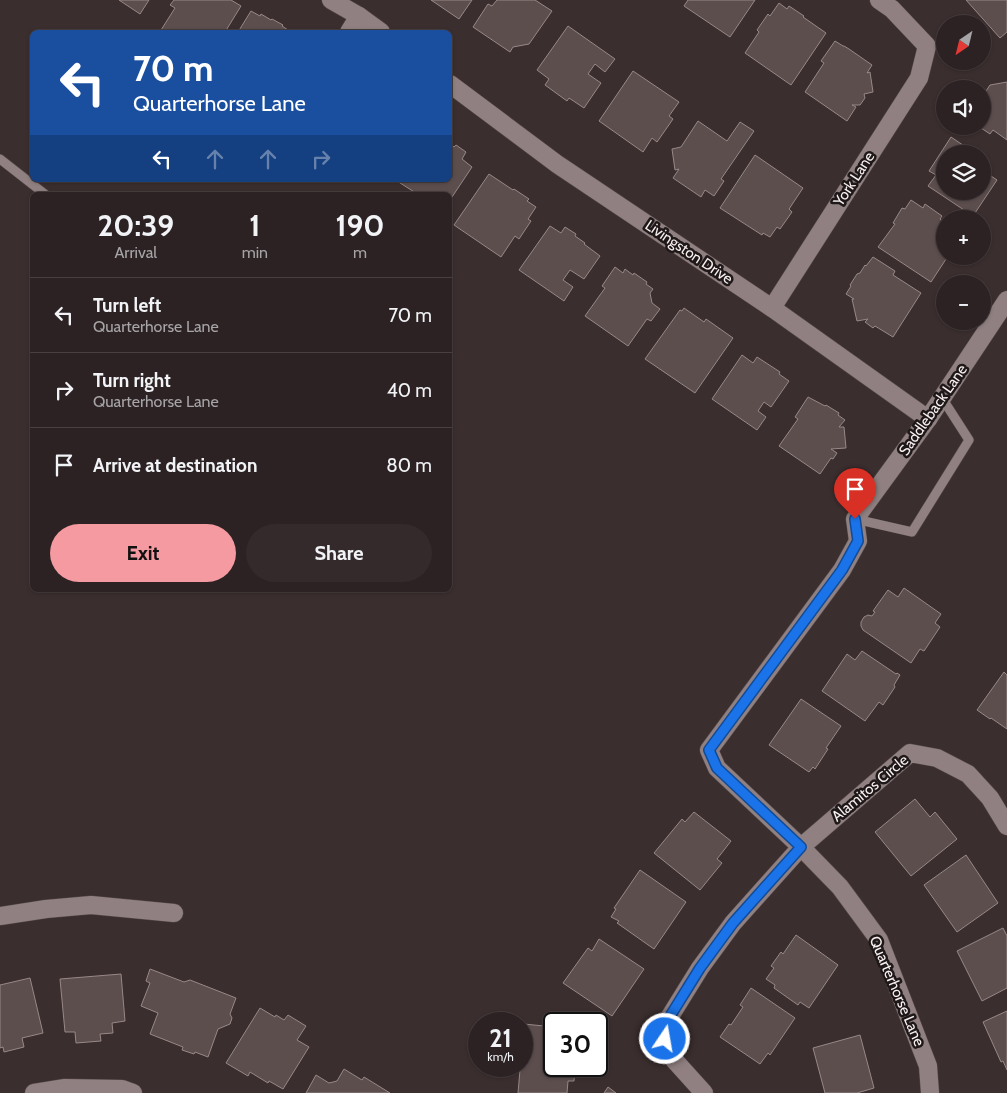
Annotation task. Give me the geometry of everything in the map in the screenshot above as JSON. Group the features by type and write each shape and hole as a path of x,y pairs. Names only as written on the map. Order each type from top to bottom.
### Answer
{"street":[{"path":"331,0 379,30"},
{"name":"York Lane","path":"772,308 919,78 927,46 892,9 879,0"},
{"path":"350,30 359,16"},
{"name":"Livingston Drive","path":"452,85 557,164 772,308 928,419"},
{"name":"Saddleback Lane","path":"855,519 928,419 1007,300"},
{"name":"Quarterhorse Lane","path":"855,519 858,541 842,570 709,750 717,768 801,847 840,887 879,940 928,1066 930,1093"},
{"name":"Alamitos Circle","path":"801,847 910,753 937,758 968,774 990,798 1007,826"},
{"path":"704,1093 667,1052 664,1026 700,968 733,923 801,847"},
{"path":"0,916 90,905 174,913"},
{"path":"34,1093 65,1088 122,1089 133,1093"}],"lane":[{"path":"0,159 42,192"},
{"path":"855,519 912,532 969,440 942,398"}],"building":[{"path":"119,0 149,0 140,14"},
{"path":"174,0 231,0 241,6 226,30 161,30 175,8 170,5"},
{"path":"431,0 472,0 459,19"},
{"path":"497,0 535,0 552,11 529,44 513,47 510,52 473,27 488,4 492,6"},
{"path":"688,0 755,0 730,37 684,6"},
{"path":"966,0 1007,0 1007,32 1000,38 991,28 991,15 979,15"},
{"path":"779,3 787,9 789,6 826,33 791,85 745,53 759,32 757,30 768,14 770,16"},
{"path":"251,11 272,19 288,30 239,30"},
{"path":"568,26 615,59 605,72 595,64 588,74 601,83 584,108 569,98 567,101 545,85 549,79 537,70"},
{"path":"835,41 872,65 867,73 870,72 873,92 864,94 865,98 860,105 852,105 856,107 847,121 805,92 824,63 821,61"},
{"path":"633,71 679,102 669,116 673,119 657,142 652,138 643,152 599,121"},
{"path":"1007,82 1007,140 993,130 991,133 991,85"},
{"path":"698,121 727,141 740,122 754,131 721,179 724,181 714,196 705,190 701,197 673,178 679,169 675,170 672,149 681,147"},
{"path":"951,137 963,145 946,145"},
{"path":"456,145 466,152 462,159 472,167 452,197 452,192 414,192 399,182 452,182 452,146 454,147"},
{"path":"755,155 803,188 789,209 792,212 780,229 777,227 770,237 763,233 762,235 720,208"},
{"path":"936,160 936,175 929,171"},
{"path":"489,174 529,199 527,201 536,207 528,219 531,221 519,239 515,236 501,257 454,225"},
{"path":"936,175 936,191 928,186"},
{"path":"991,176 997,180 991,189"},
{"path":"911,200 923,208 925,204 936,212 936,265 942,265 931,282 878,247 895,224 893,223 902,208 905,209"},
{"path":"949,200 984,200 977,210 964,210"},
{"path":"550,226 561,233 565,227 576,234 575,236 600,256 584,279 570,270 563,280 573,287 564,301 519,270"},
{"path":"873,257 895,271 893,275 921,293 893,337 875,326 873,328 865,322 868,319 857,321 852,299 854,299 846,294 857,274"},
{"path":"615,267 623,273 625,269 633,275 634,273 647,282 646,284 653,289 650,293 652,303 660,309 651,321 647,319 628,346 585,316 605,288 602,286"},
{"path":"684,308 704,322 706,319 733,338 695,393 645,359 680,310 682,311"},
{"path":"742,355 753,363 757,357 780,372 779,374 789,381 771,407 764,402 758,411 766,417 757,430 712,399"},
{"path":"808,397 839,413 838,415 845,420 839,427 844,427 846,448 831,449 837,453 833,459 831,458 820,474 779,446 798,419 795,417"},
{"path":"904,588 941,614 935,623 940,627 924,651 920,649 911,663 863,630 861,626 864,617 872,616 875,612 873,611 888,590 898,597"},
{"path":"862,651 900,675 894,685 895,687 883,705 879,702 865,721 822,691 847,654 855,660"},
{"path":"1004,672 1007,675 1007,729 977,710"},
{"path":"801,699 841,726 815,769 813,767 809,772 769,745"},
{"path":"915,799 930,817 935,812 957,839 911,876 875,832"},
{"path":"694,812 731,841 717,859 722,863 700,890 654,853 682,819 685,822"},
{"path":"966,855 998,903 957,932 924,885"},
{"path":"640,870 686,902 654,949 617,923 619,921 611,917 616,909 614,908"},
{"path":"1003,928 1007,936 1007,988 982,1001 957,951"},
{"path":"796,935 838,965 809,1008 800,1002 798,1005 774,988 775,985 766,979 774,968 771,966 781,952 783,954"},
{"path":"599,939 644,969 612,1016 563,983 588,948 592,951"},
{"path":"150,969 184,982 190,980 236,998 230,1014 232,1018 230,1024 218,1029 208,1057 182,1050 183,1047 150,1034 158,1013 141,1006 150,983 146,981"},
{"path":"121,974 125,1021 112,1023 113,1033 100,1034 101,1041 76,1043 75,1032 65,1032 60,979"},
{"path":"30,978 43,1033 22,1038 24,1047 4,1052 3,1047 0,1048 0,985"},
{"path":"751,988 795,1018 770,1055 768,1053 760,1064 720,1037 743,1007 740,1005"},
{"path":"260,1008 284,1020 288,1015 306,1026 297,1040 309,1047 283,1089 269,1081 268,1083 250,1072 248,1076 226,1063"},
{"path":"1007,1011 1007,1070 1003,1061 1001,1062 983,1022"},
{"path":"533,1025 543,1026 543,1077 574,1077 574,1081 568,1081 567,1093 518,1093 519,1077 533,1077"},
{"path":"860,1035 874,1088 857,1093 825,1093 813,1048"},
{"path":"344,1069 362,1080 364,1077 390,1093 306,1093 316,1075 329,1083 337,1081"},
{"path":"608,1087 616,1093 604,1093"}],"route":[{"path":"665,1039 664,1026 700,968 733,923 801,847 717,768 709,750 842,570 858,541 855,519"}]}
